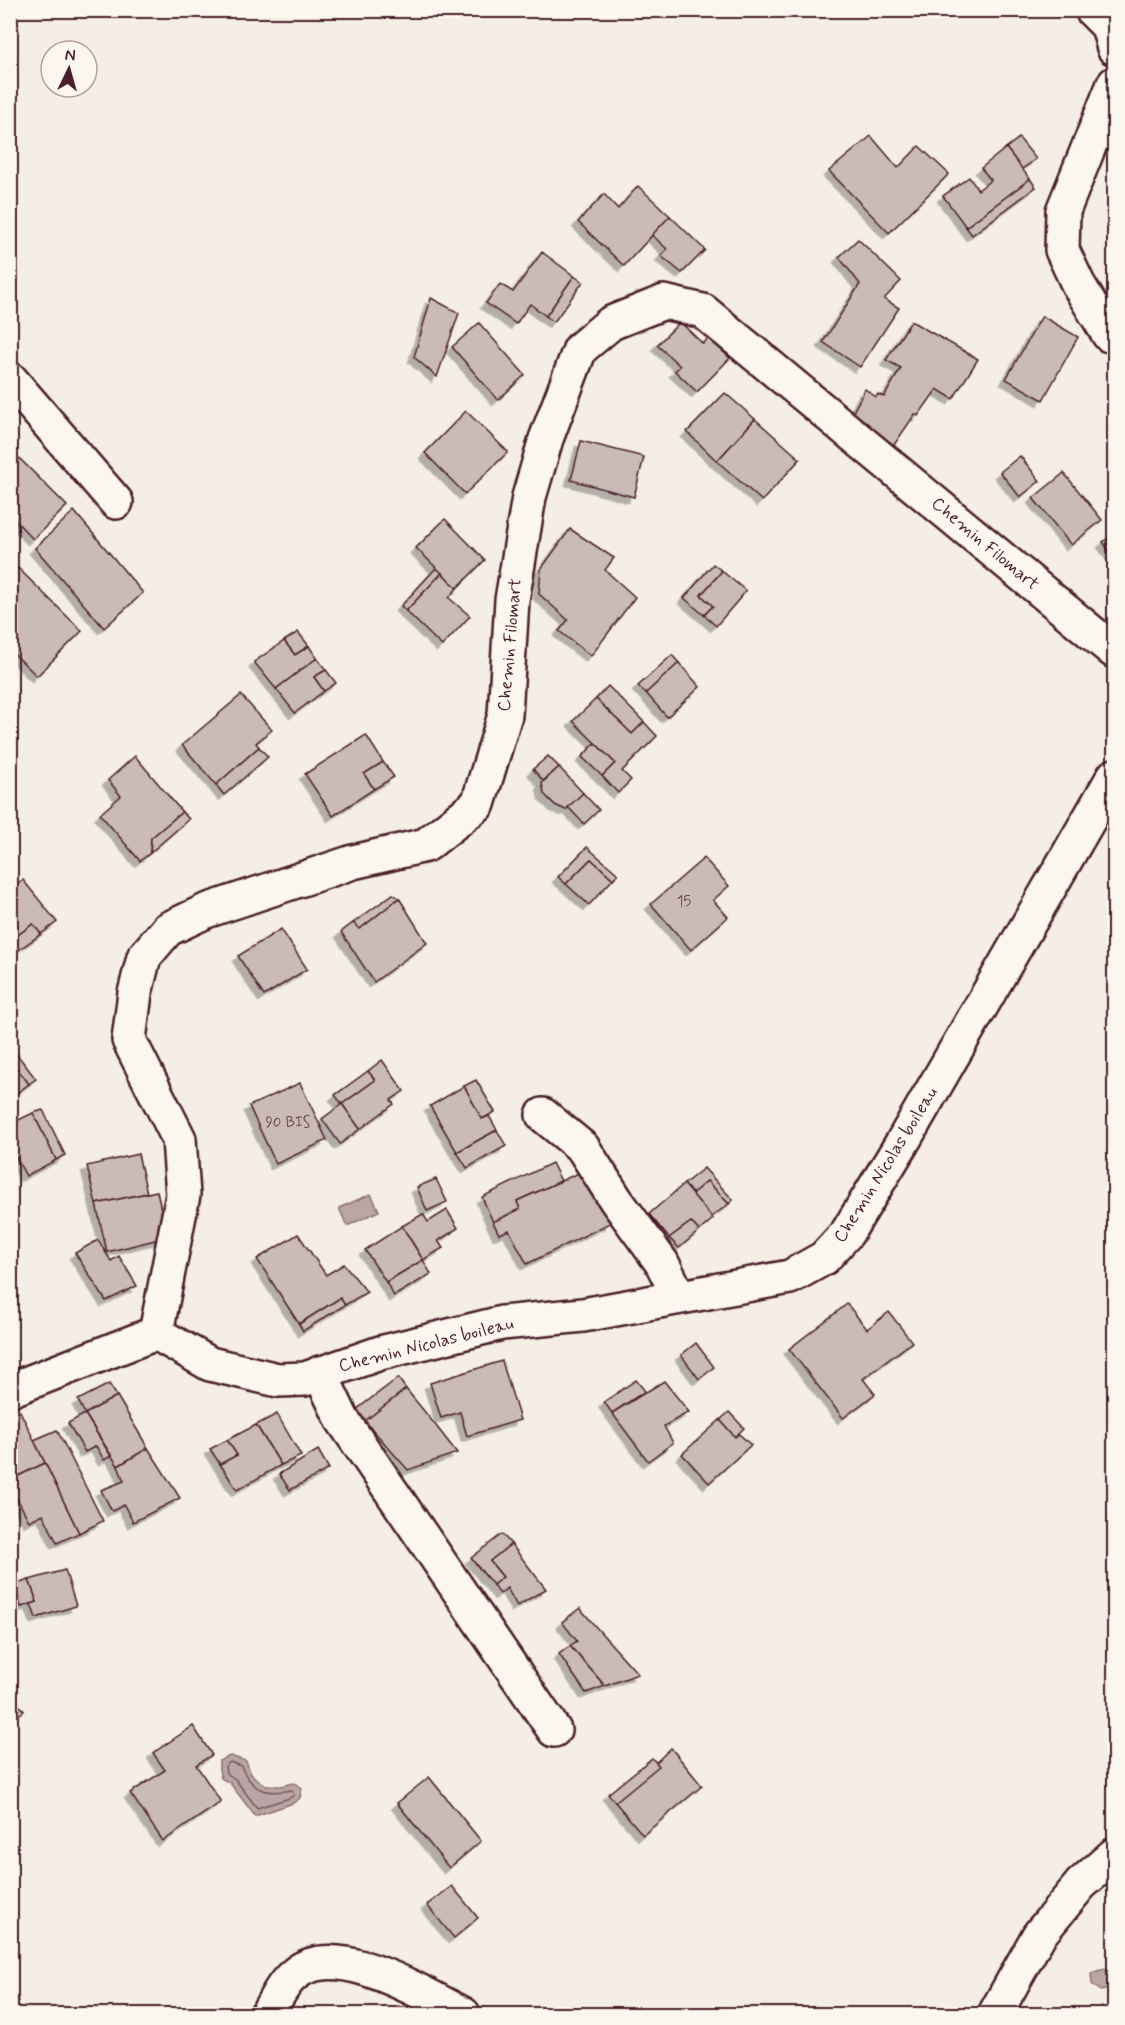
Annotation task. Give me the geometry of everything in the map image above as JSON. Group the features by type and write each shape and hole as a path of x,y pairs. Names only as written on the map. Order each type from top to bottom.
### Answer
{"street":[{"path":"1092,10 1108,26 1114,48"},
{"path":"1113,342 1078,284 1062,250 1062,231 1063,212 1114,84"},
{"name":"Chemin Filomart","path":"156,1333 183,1195 179,1139 129,1040 135,993 144,957 168,929 206,911 353,862 426,845 478,804 505,715 512,600 529,497 546,440 580,349 611,323 664,302 703,311 1114,651"},
{"path":"10,379 116,502"},
{"name":"Chemin Nicolas boileau","path":"156,1333 210,1364 278,1380 305,1379 380,1353 502,1323 583,1315 790,1277 824,1258 847,1233 908,1133 1114,776"},
{"path":"543,1115 583,1148 616,1200 662,1263 679,1297"},
{"path":"10,1390 156,1333"},
{"name":"Chemin Nicolas boileau","path":"320,1373 348,1428 554,1730"},
{"path":"995,2014 1039,1935 1081,1884 1114,1855"},
{"path":"267,2014 295,1973 315,1962 349,1963 378,1973 463,2014"}],"water":[{"path":"371,1194 379,1211 347,1226 339,1208"},
{"path":"230,1756 246,1761 251,1774 266,1786 294,1783 302,1788 300,1798 293,1803 255,1816 230,1783 221,1778 219,1761"},
{"path":"1114,1960 1114,1988 1101,1991 1092,1984 1091,1973 1110,1967"}],"building":[{"path":"871,136 898,168 919,146 949,174 889,233 829,171"},
{"path":"1019,138 1036,159 1022,169 1006,148"},
{"path":"1006,148 1030,179 966,227 943,196 969,177 978,190 991,180 981,168"},
{"path":"1030,179 1036,187 972,235 966,227"},
{"path":"638,186 670,216 624,266 578,222 604,194 618,209"},
{"path":"670,216 705,250 682,273 661,256 667,249 652,235"},
{"path":"858,239 901,281 884,299 899,308 860,367 823,342 860,284 839,257"},
{"path":"542,252 574,276 546,316 530,304 516,324 486,303 500,284 513,292"},
{"path":"574,276 583,282 554,322 546,316"},
{"path":"431,298 459,313 437,377 414,357"},
{"path":"1042,316 1078,337 1043,400 1006,379"},
{"path":"911,321 978,359 953,399 937,389 918,416 915,414 894,445 852,414 865,389 876,397 878,394 884,397 901,368 886,360"},
{"path":"680,322 703,344 708,338 730,358 697,392 675,371 680,366 657,345"},
{"path":"479,323 525,375 498,400 452,347"},
{"path":"725,393 755,419 717,461 687,432"},
{"path":"466,411 508,452 465,494 425,453"},
{"path":"755,419 800,459 762,501 717,461"},
{"path":"581,441 644,457 634,497 571,480"},
{"path":"10,449 67,506 33,539 10,515"},
{"path":"1020,456 1040,481 1020,497 1000,472"},
{"path":"1064,473 1102,520 1071,545 1033,498"},
{"path":"74,511 143,593 104,628 35,548"},
{"path":"445,519 485,560 457,588 416,548"},
{"path":"570,529 614,558 605,570 635,597 591,656 559,631 568,620 539,594 541,569"},
{"path":"1114,534 1114,558 1103,542"},
{"path":"713,564 722,571 701,595 713,606 704,615 684,598"},
{"path":"18,568 82,631 37,676 10,650 10,576"},
{"path":"436,568 442,573 406,611 401,606"},
{"path":"722,571 746,591 716,626 704,615 713,606 701,595"},
{"path":"442,573 457,588 449,598 470,616 442,646 406,611"},
{"path":"298,632 309,646 295,655 284,641"},
{"path":"284,641 295,655 309,646 317,658 276,689 254,662"},
{"path":"672,655 679,663 646,693 638,686"},
{"path":"317,658 326,670 314,677 324,691 295,713 276,689"},
{"path":"679,663 700,687 667,717 646,693"},
{"path":"326,670 336,683 324,691 314,677"},
{"path":"608,686 644,722 632,734 596,699"},
{"path":"241,695 272,730 256,743 259,747 216,785 182,745"},
{"path":"596,699 632,734 644,722 657,736 622,771 631,780 618,793 602,776 615,763 573,721"},
{"path":"366,735 383,762 364,774 374,789 333,816 305,774"},
{"path":"595,743 615,763 602,776 582,757"},
{"path":"259,747 268,757 224,795 216,785"},
{"path":"135,756 182,812 151,838 150,853 140,861 100,814 121,796 108,780"},
{"path":"548,756 559,767 543,781 533,769"},
{"path":"383,762 394,777 374,789 364,774"},
{"path":"559,767 583,793 566,810 555,805 544,794 542,783"},
{"path":"583,793 599,810 584,824 568,807"},
{"path":"182,812 189,819 150,853 151,838"},
{"path":"587,847 618,874 613,879 591,859 566,884 558,877"},
{"path":"704,858 729,886 713,900 728,917 691,950 651,904"},
{"path":"591,859 613,879 589,905 566,884"},
{"path":"23,880 57,922 41,934 33,924 10,941 10,889"},
{"path":"393,894 399,898 360,929 353,923"},
{"path":"399,898 427,943 374,982 341,932 353,923 360,929"},
{"path":"33,924 41,934 10,956 10,941"},
{"path":"281,929 307,969 264,996 238,956"},
{"path":"16,1053 36,1079 29,1084 10,1059 10,1056"},
{"path":"10,1059 29,1084 10,1098"},
{"path":"382,1060 404,1091 391,1100 394,1104 360,1129 342,1104 375,1080 368,1071"},
{"path":"368,1071 375,1080 342,1104 335,1095"},
{"path":"476,1080 495,1112 482,1119 464,1086"},
{"path":"300,1083 327,1140 276,1164 249,1106"},
{"path":"464,1086 482,1119 489,1116 497,1130 457,1152 430,1106"},
{"path":"342,1104 360,1129 340,1144 322,1119"},
{"path":"43,1110 65,1155 56,1160 33,1113"},
{"path":"33,1113 56,1160 26,1176 10,1146 10,1124"},
{"path":"497,1130 506,1146 467,1168 457,1152"},
{"path":"138,1154 147,1193 96,1204 87,1166"},
{"path":"552,1163 561,1181 517,1201 520,1209 493,1222 482,1197"},
{"path":"704,1168 733,1200 729,1204 707,1181 692,1194 684,1184"},
{"path":"585,1170 610,1223 527,1264 509,1230 499,1234 493,1222 520,1209 517,1201"},
{"path":"436,1179 447,1202 427,1211 417,1187"},
{"path":"707,1181 729,1204 711,1217 692,1194"},
{"path":"684,1184 713,1219 699,1231 691,1222 669,1238 649,1214"},
{"path":"157,1191 167,1237 107,1252 96,1204"},
{"path":"447,1210 458,1228 438,1241 443,1248 423,1260 402,1226 423,1214 428,1222"},
{"path":"691,1222 699,1231 679,1248 669,1238"},
{"path":"402,1226 423,1260 386,1282 365,1250"},
{"path":"298,1234 326,1275 344,1264 367,1292 345,1305 340,1298 299,1324 257,1259"},
{"path":"98,1240 111,1261 119,1256 137,1286 106,1301 75,1253"},
{"path":"423,1260 431,1274 394,1296 386,1282"},
{"path":"340,1298 345,1305 303,1331 299,1324"},
{"path":"847,1304 867,1329 889,1312 912,1342 863,1379 875,1394 843,1418 789,1349"},
{"path":"696,1343 714,1367 699,1379 681,1355"},
{"path":"502,1361 520,1420 467,1436 460,1412 441,1418 430,1383"},
{"path":"398,1378 406,1389 365,1421 356,1410"},
{"path":"636,1380 645,1391 612,1413 604,1402"},
{"path":"664,1381 689,1412 664,1426 673,1443 648,1461 612,1413"},
{"path":"109,1384 117,1396 85,1414 78,1400"},
{"path":"406,1389 457,1453 408,1470 365,1421"},
{"path":"117,1396 148,1448 118,1466 85,1414"},
{"path":"20,1411 45,1463 12,1479 10,1476 10,1415"},
{"path":"729,1412 744,1428 735,1437 720,1420"},
{"path":"85,1414 111,1456 104,1460 96,1446 85,1452 68,1423"},
{"path":"277,1414 301,1456 281,1465 256,1425"},
{"path":"720,1420 735,1437 739,1434 751,1445 709,1483 682,1454"},
{"path":"256,1425 281,1465 237,1490 220,1464 237,1455 227,1440"},
{"path":"57,1430 103,1521 79,1533 34,1440"},
{"path":"227,1440 237,1455 220,1464 210,1449"},
{"path":"148,1448 180,1498 133,1522 124,1505 112,1511 101,1490 124,1481 118,1466"},
{"path":"318,1450 329,1469 290,1490 279,1474"},
{"path":"45,1463 79,1533 57,1543 43,1514 29,1521 10,1485 10,1480"},
{"path":"502,1534 511,1544 490,1561 503,1577 493,1585 471,1558"},
{"path":"511,1544 546,1589 517,1606 507,1588 500,1594 493,1585 503,1577 490,1561"},
{"path":"65,1570 76,1606 36,1618 31,1604 37,1602 29,1580"},
{"path":"29,1580 37,1602 21,1607 14,1585"},
{"path":"580,1608 638,1674 605,1686 570,1646 577,1641 562,1622"},
{"path":"570,1646 605,1686 586,1693 559,1654"},
{"path":"10,1694 24,1711 10,1722"},
{"path":"193,1726 212,1755 196,1765 221,1802 163,1841 130,1793 165,1770 153,1753"},
{"path":"671,1748 702,1786 643,1835 615,1802"},
{"path":"652,1758 659,1766 615,1802 608,1794"},
{"path":"429,1777 481,1841 449,1868 397,1803"},
{"path":"452,1886 478,1918 454,1938 427,1905"}]}
